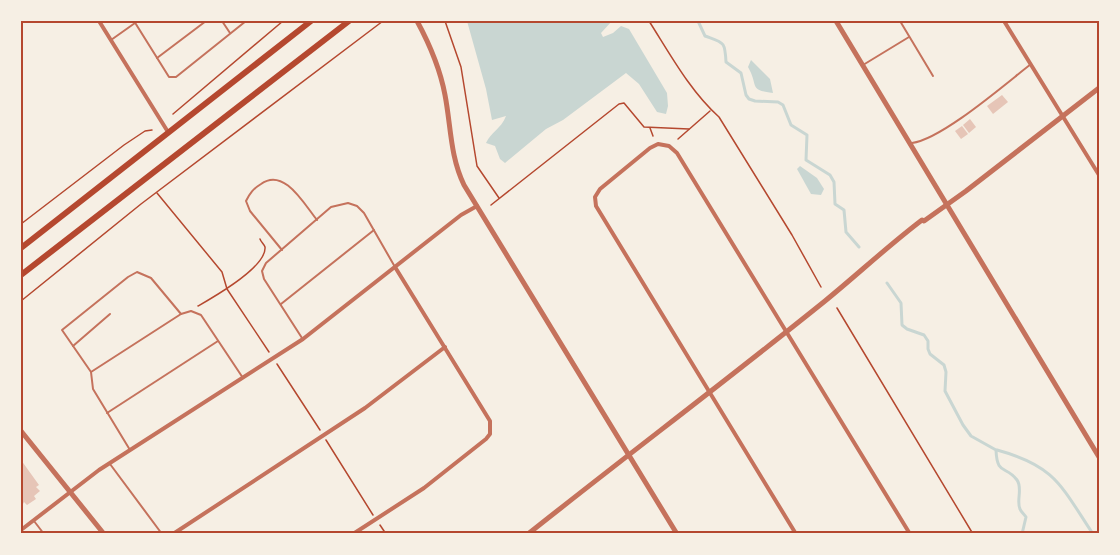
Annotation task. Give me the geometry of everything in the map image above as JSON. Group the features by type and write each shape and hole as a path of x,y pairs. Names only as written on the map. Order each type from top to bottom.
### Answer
{"main road":[{"path":"21,248 311,21"},
{"path":"21,275 349,21"}],"street":[{"path":"99,21 168,133"},
{"path":"417,21 434,53 442,80 456,166 477,206 677,534"},
{"path":"836,21 1099,457"},
{"path":"1004,21 1099,175"},
{"path":"528,534 786,332 896,242 1099,88"},
{"path":"796,534 598,213 594,201 600,189 650,148 664,144 677,153 910,534"},
{"path":"21,530 71,491 130,450 303,339 462,215 477,206"},
{"path":"352,534 424,488 490,434 490,421 395,267"},
{"path":"173,534 355,415 445,347"},
{"path":"21,430 104,534"}],"lane":[{"path":"157,58 207,21"},
{"path":"222,21 230,33"},
{"path":"110,40 135,22 169,77 177,77 246,21"},
{"path":"900,21 933,76"},
{"path":"863,65 910,36"},
{"path":"911,143 923,141 947,127 1031,64"},
{"path":"282,250 250,211 246,201 251,191 265,180 275,178 285,182 317,220"},
{"path":"303,339 264,279 262,271 266,263 331,207 348,203 361,209 395,267"},
{"path":"281,303 374,230"},
{"path":"130,450 93,389 91,372 62,330 137,272 151,278 181,314"},
{"path":"91,372 181,314 191,310 201,315 243,378"},
{"path":"73,346 110,314"},
{"path":"107,413 218,341"},
{"path":"110,464 162,534"},
{"path":"34,521 44,534"}],"path":[{"path":"173,114 284,21"},
{"path":"21,301 156,192 382,21"},
{"path":"446,21 461,67 477,166 499,199"},
{"path":"649,21 690,84 719,117 792,235 821,287"},
{"path":"491,205 624,103 644,127 689,129"},
{"path":"678,139 711,110"},
{"path":"650,128 653,136"},
{"path":"21,224 124,145 145,131 152,130"},
{"path":"156,192 222,272 227,289 270,353"},
{"path":"191,310 227,289 254,267 265,248 260,239"},
{"path":"837,308 973,534"},
{"path":"276,362 320,431"},
{"path":"326,440 374,515"},
{"path":"379,523 386,534"}],"shaded area":[{"path":"467,21 612,21 601,33 603,37 613,33 621,26 629,29 667,93 666,114 657,112 639,84 626,73 563,120 546,129 505,163 500,159 495,146 486,143 506,116 492,120"},
{"path":"751,60 770,79 773,93 760,90 755,86 748,67"},
{"path":"800,166 817,178 824,189 821,195 811,194 797,169"}],"building":[{"path":"1002,95 1008,102 993,114 987,106"},
{"path":"970,119 976,127 969,133 963,125"},
{"path":"962,126 968,134 961,139 955,131"},
{"path":"21,460 39,485 36,487 40,491 34,496 36,499 27,505 24,502 21,508"}],"waterway":[{"path":"698,21 705,36 724,46 726,62 741,73 749,99 778,102 783,105 791,125 807,135 806,160 830,175 834,182 835,204 844,210 846,232 859,247"},
{"path":"887,283 901,303 902,325 924,335 928,341 930,354 944,365 945,391 963,425 971,436 996,450 1000,467 1013,475 1019,483 1019,506 1026,517 1022,534"},
{"path":"997,450 1017,456 1045,471 1064,491 1093,534"}]}
